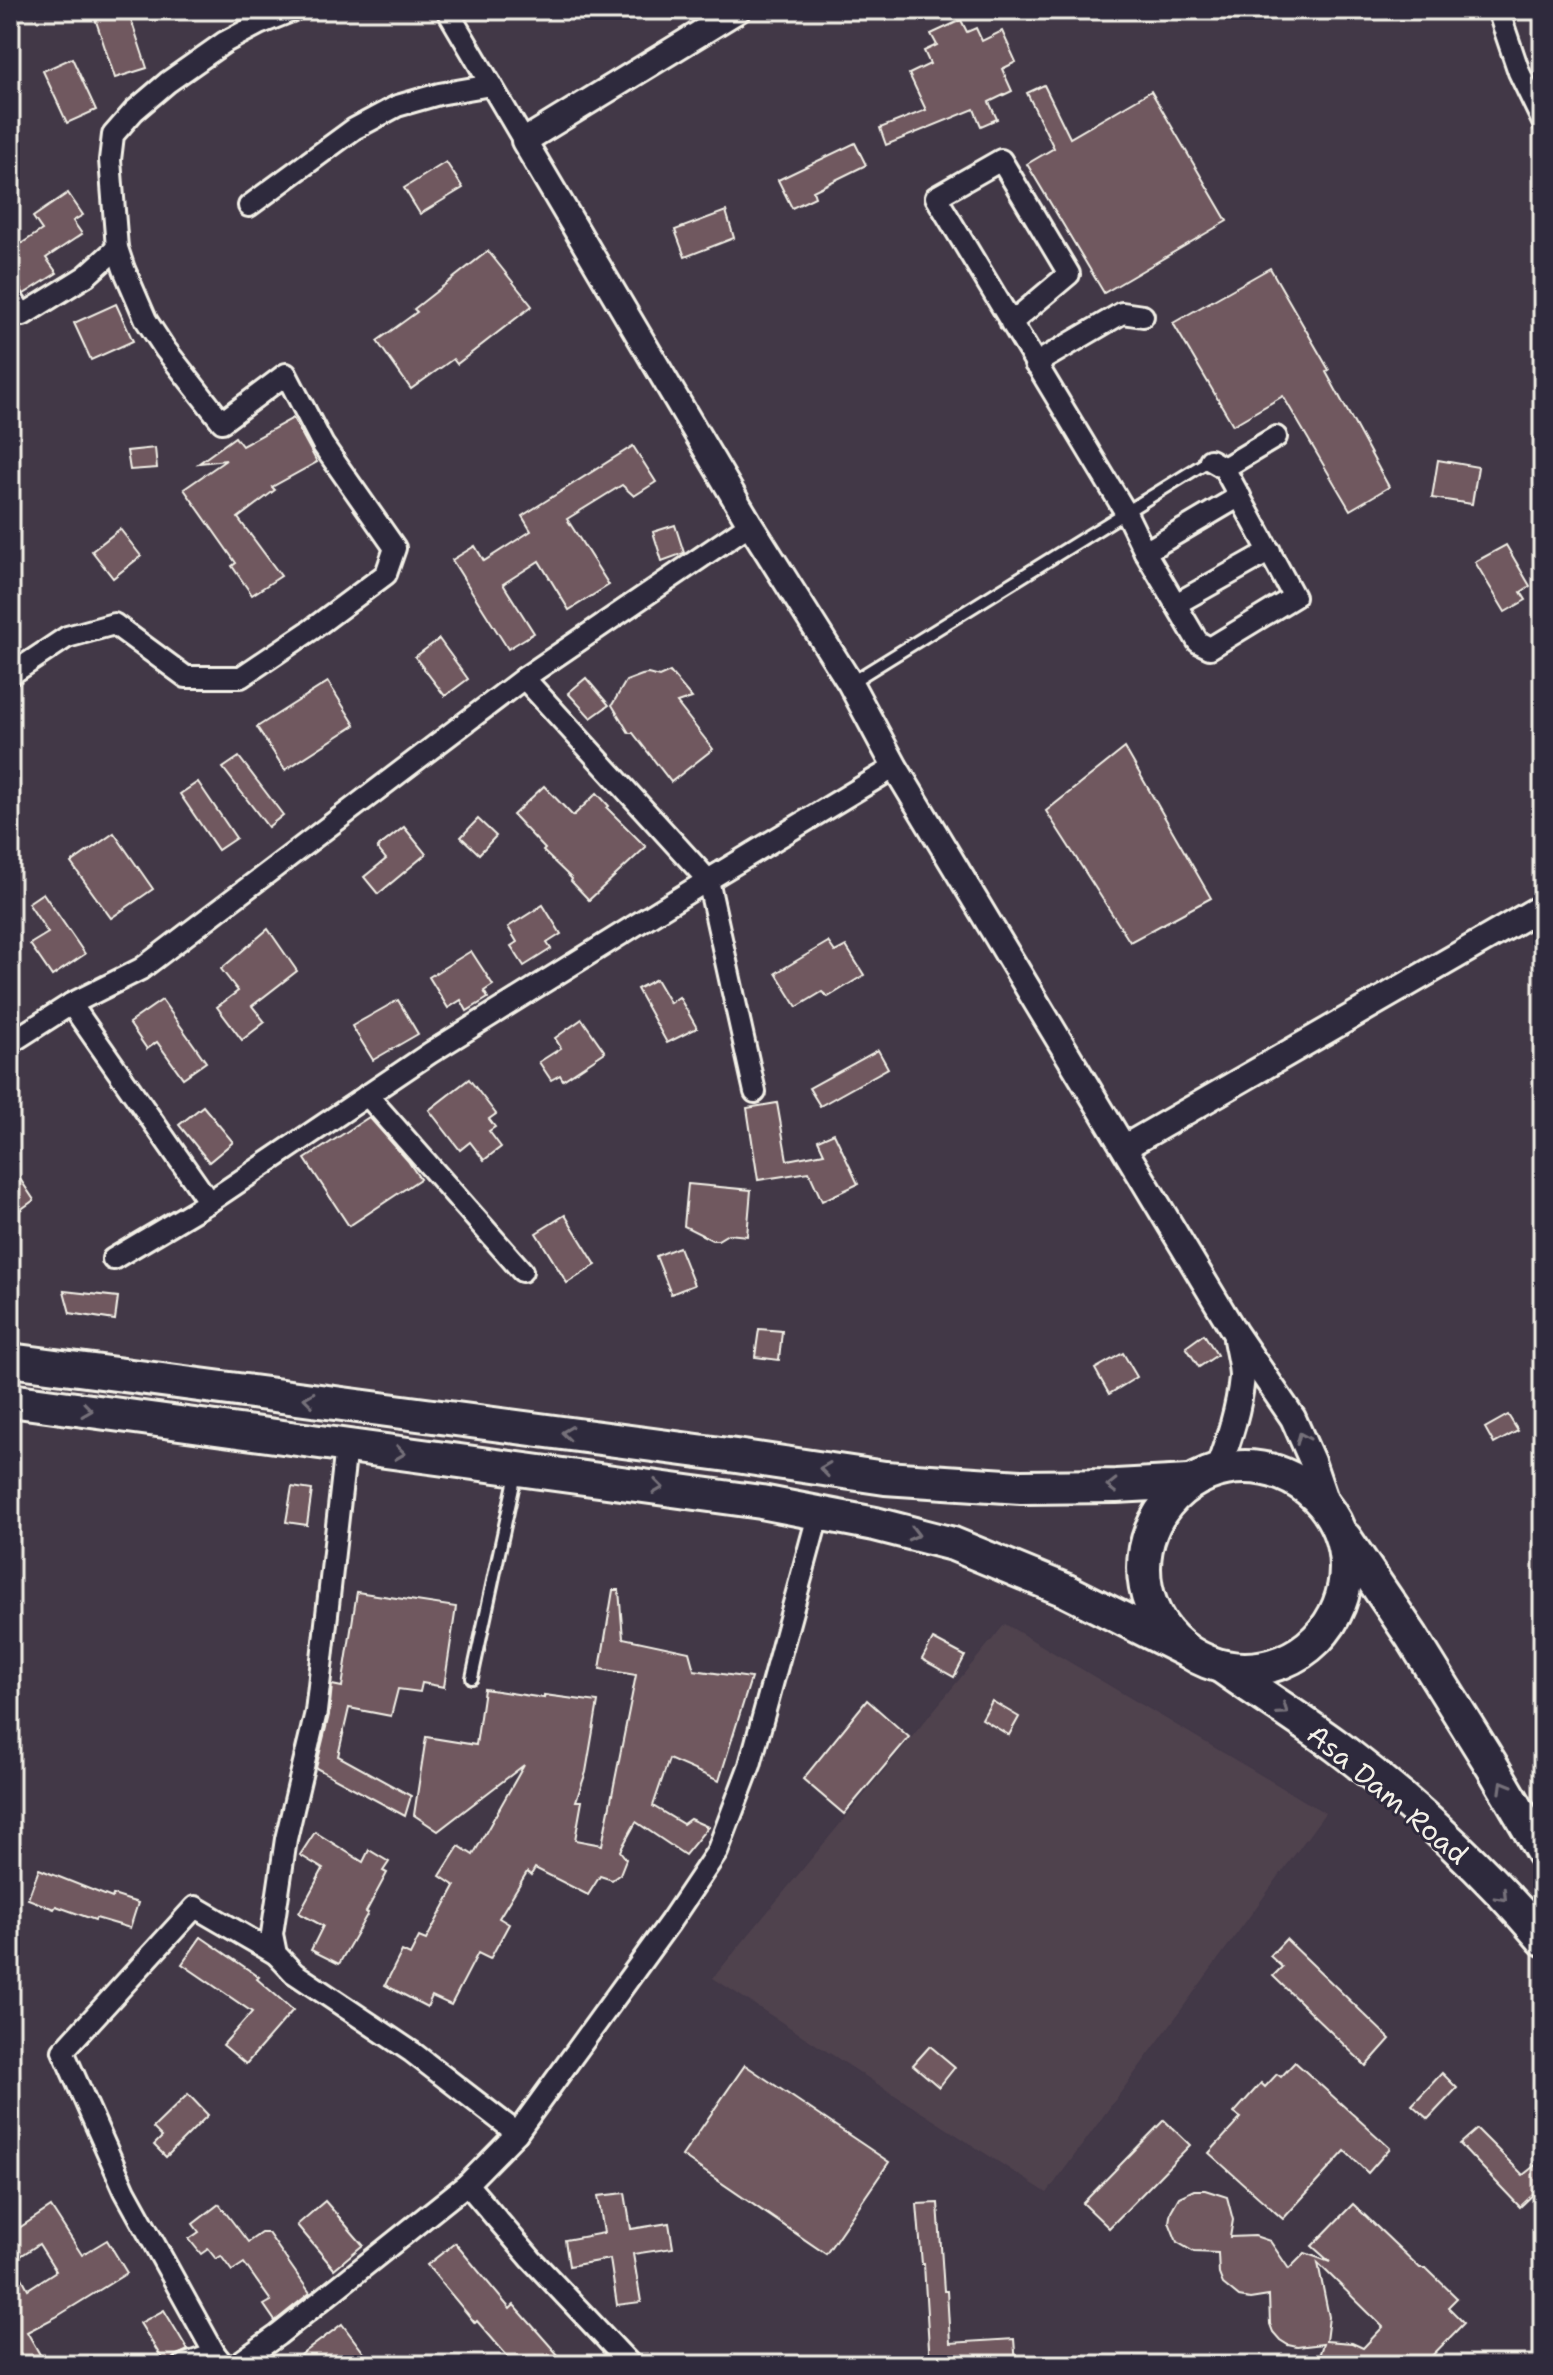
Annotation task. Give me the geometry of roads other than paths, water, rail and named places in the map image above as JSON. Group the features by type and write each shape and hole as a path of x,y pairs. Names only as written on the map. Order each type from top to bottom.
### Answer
{"main road":[{"path":"10,1360 885,1478 1021,1487 1116,1486 1204,1476 1250,1466 1280,1472 1308,1488 1334,1520 1412,1637 1543,1853"},
{"path":"10,1400 518,1468 819,1512 875,1524 953,1544 1065,1590 1201,1659 1219,1666 1247,1669 1275,1665 1300,1653 1322,1635 1337,1612 1345,1586 1346,1558 1334,1520"},
{"path":"1185,1650 1162,1626 1147,1597 1143,1564 1149,1532 1165,1503 1204,1476"},
{"name":"Asa Dam Road","path":"1219,1666 1338,1747 1409,1805 1478,1870 1543,1939"}],"street":[{"path":"10,675 67,637 114,624 186,677 241,677 386,574 395,548 323,445 286,374 222,422 146,320 117,248 110,160 113,135 146,100 225,42 294,10"},
{"path":"447,10 750,524 850,683 895,767 1235,1333 1293,1418 1334,1520"},
{"path":"524,141 738,10"},
{"path":"1498,10 1519,72 1543,122"},
{"path":"249,206 354,129 397,106 439,94 491,85"},
{"path":"1011,323 1069,274 1001,160 936,197 1035,364 1126,513 1145,552 1198,642 1210,648 1294,597 1240,496 1217,464 1276,437"},
{"path":"10,296 23,315 86,276 117,248"},
{"path":"1035,364 1122,313 1143,316"},
{"path":"1145,552 1240,496"},
{"path":"10,1043 71,1004 141,969 524,678 750,524"},
{"path":"1176,604 1270,551"},
{"path":"524,678 708,880 755,1092"},
{"path":"113,1259 209,1202 367,1095 708,880 895,767"},
{"path":"1125,1147 1543,906"},
{"path":"71,1004 209,1202"},
{"path":"367,1095 522,1271"},
{"path":"1204,1476 1231,1435 1242,1375 1235,1333"},
{"path":"276,1954 272,1934 286,1839 316,1712 346,1446"},
{"path":"236,2365 467,2184 517,2133 670,1922 717,1852 750,1765 819,1512"},
{"path":"184,2365 220,2360 125,2191 63,2051 195,1907 276,1954 294,1973 412,2052 517,2133"},
{"path":"467,2184 531,2259 631,2365"}],"lane":[{"path":"850,683 1126,513 1217,464"},
{"path":"472,1678 518,1468"}]}
